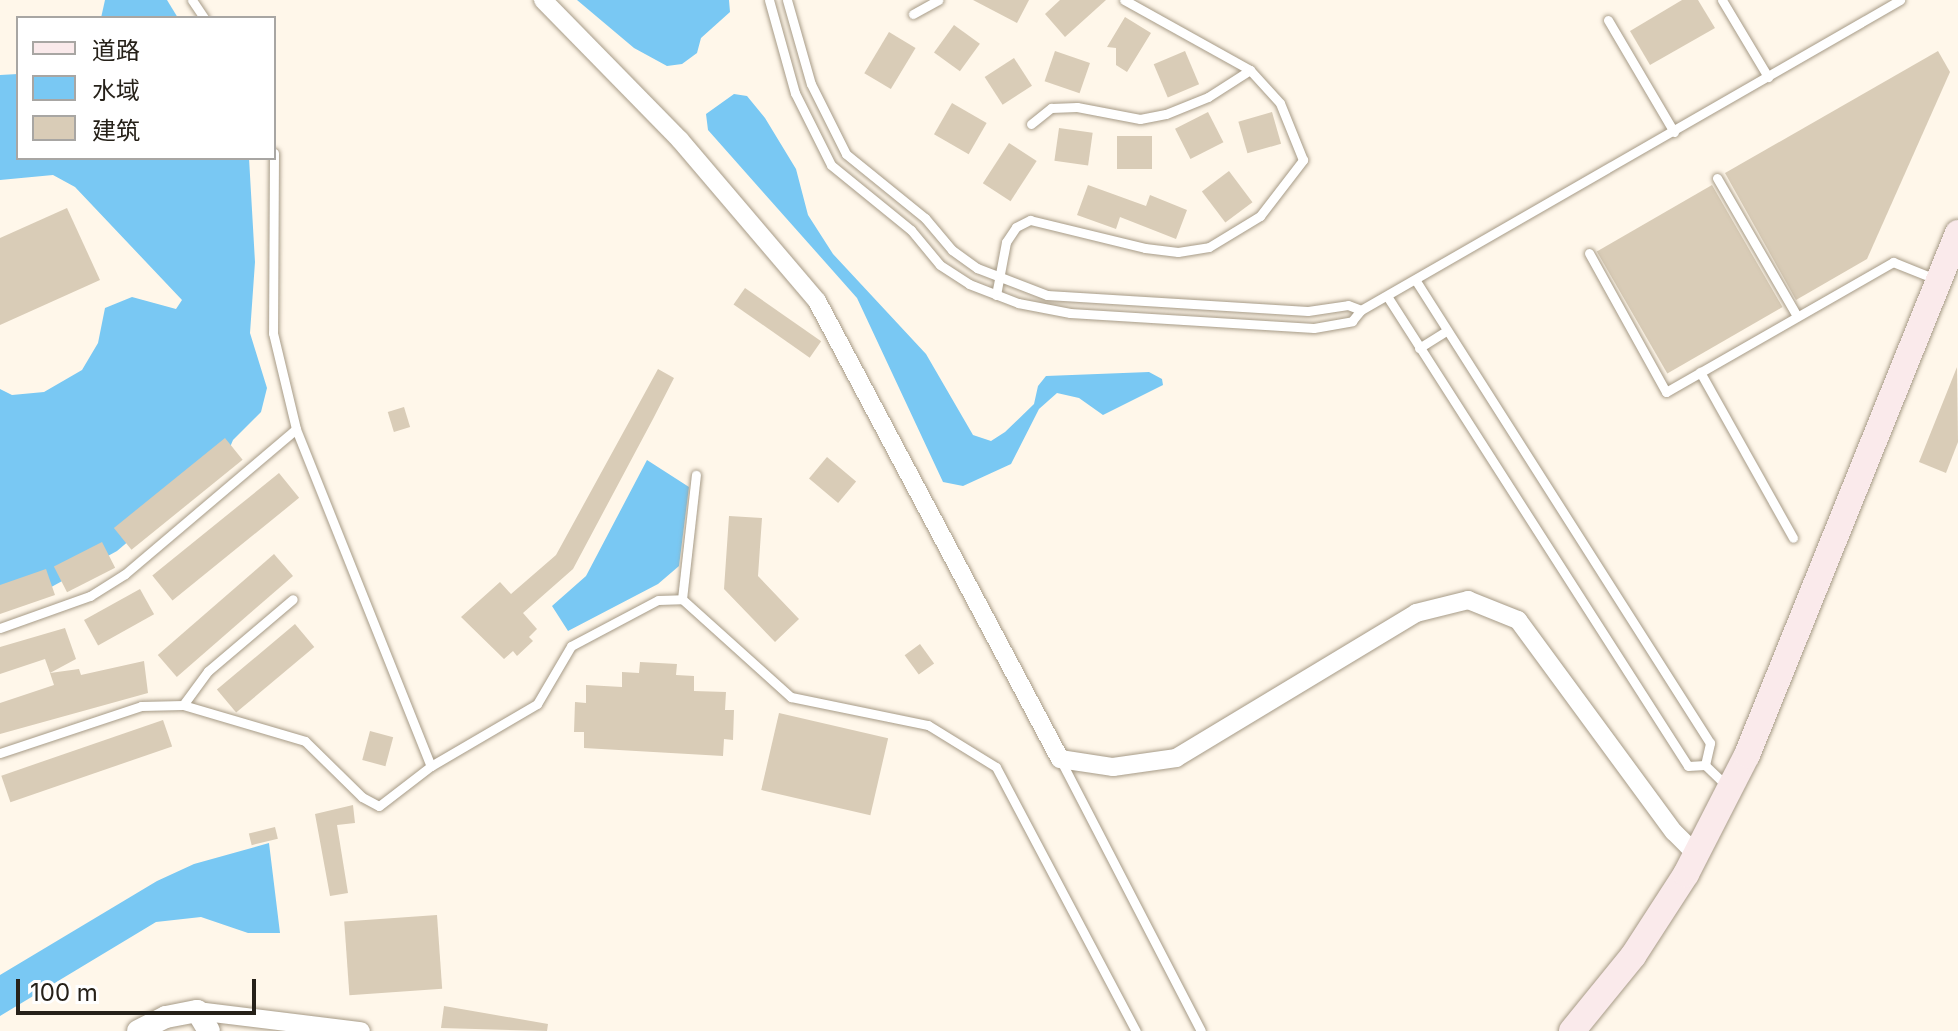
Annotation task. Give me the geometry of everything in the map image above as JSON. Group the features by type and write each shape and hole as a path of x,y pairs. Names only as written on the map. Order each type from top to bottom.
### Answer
{"main road":[{"path":"1572,1031 1633,956 1696,854 1730,789 1958,233"}],"street":[{"path":"543,0 680,140 817,301 1060,759 1113,767 1176,758 1416,613 1468,600 1518,620 1674,832 1696,854"},
{"path":"138,1031 166,1017 197,1011 361,1031"},
{"path":"197,1011 209,1031"}],"lane":[{"path":"769,0 795,93 831,165 911,230 940,265 996,295 1070,313 1314,328 1352,321 1361,310 1900,0"},
{"path":"787,0 811,84 846,154 925,218 952,250 998,277 1061,296 1308,311 1348,305 1361,310"},
{"path":"913,14 938,0"},
{"path":"996,295 1006,242 1016,227 1030,220 1178,252 1209,247 1260,216 1303,160 1280,103 1250,70 1124,0"},
{"path":"1722,0 1768,77"},
{"path":"1608,20 1674,132"},
{"path":"1031,124 1051,108 1077,107 1140,119 1166,114 1208,97 1250,70"},
{"path":"274,160 273,333 296,429 431,766"},
{"path":"1717,178 1797,316"},
{"path":"1589,253 1666,392 1893,262 1939,281"},
{"path":"1416,281 1710,743 1705,765"},
{"path":"1387,296 1688,766 1705,765 1730,789"},
{"path":"1419,348 1446,331"},
{"path":"1700,372 1793,538"},
{"path":"0,628 90,596 125,574 296,429"},
{"path":"682,599 696,475"},
{"path":"183,705 208,671 293,599"},
{"path":"0,753 141,706 183,705 305,741 362,797 379,806 431,766 537,704 571,646 658,600 682,599 791,697 928,725 996,767 1136,1031"},
{"path":"1060,759 1201,1031"}],"water":[{"path":"105,0 167,0 177,16 101,16"},
{"path":"577,0 729,0 730,12 701,38 697,53 682,64 667,66 634,48"},
{"path":"16,74 16,160 249,160 255,262 250,333 267,388 261,412 233,440 225,459 117,551 44,591 0,604 0,389 12,395 44,392 82,370 98,343 105,308 132,297 176,309 182,300 75,187 53,175 0,180 0,75"},
{"path":"734,94 747,96 765,118 796,169 808,215 833,254 926,354 973,435 991,441 1005,432 1034,404 1038,386 1046,376 1149,372 1162,379 1163,385 1103,415 1079,398 1057,393 1039,409 1011,464 963,486 943,482 857,298 708,130 706,114"},
{"path":"647,460 689,487 679,566 658,584 568,631 552,606 586,576"},
{"path":"269,843 280,933 248,933 201,917 156,922 0,1016 0,975 157,881 194,864"}],"building":[{"path":"973,0 1029,0 1017,23"},
{"path":"1060,0 1106,0 1065,37 1045,14"},
{"path":"1682,0 1698,0 1715,28 1650,65 1630,31"},
{"path":"1125,17 1151,33 1127,72 1116,65 1116,48 1107,47"},
{"path":"954,25 980,44 960,71 934,53"},
{"path":"889,32 916,48 891,89 864,73"},
{"path":"1055,51 1090,63 1080,93 1045,81"},
{"path":"1185,51 1199,84 1168,97 1154,64"},
{"path":"1938,51 1950,72 1867,259 1796,300 1725,173"},
{"path":"1014,58 1032,86 1003,105 985,77"},
{"path":"952,103 987,123 969,154 934,134"},
{"path":"1208,112 1223,142 1190,159 1175,129"},
{"path":"1272,112 1281,144 1247,153 1238,122"},
{"path":"1059,128 1093,133 1088,165 1054,161"},
{"path":"1117,136 1152,136 1152,169 1117,169"},
{"path":"1009,143 1037,161 1011,201 983,183"},
{"path":"1229,171 1252,202 1225,223 1202,191"},
{"path":"1088,185 1146,206 1150,195 1187,210 1176,239 1120,217 1116,229 1077,215"},
{"path":"1712,185 1782,307 1667,374 1597,252"},
{"path":"67,208 100,280 0,325 0,238"},
{"path":"745,288 821,341 810,358 734,304"},
{"path":"1957,367 1958,442 1946,473 1919,462"},
{"path":"658,369 674,378 653,419 573,569 523,613 537,629 529,637 533,641 517,656 513,651 504,659 461,617 500,582 511,594 556,555"},
{"path":"404,407 410,427 394,432 388,412"},
{"path":"225,438 243,460 131,550 114,528"},
{"path":"827,457 856,481 838,503 809,478"},
{"path":"279,473 299,498 172,600 152,576"},
{"path":"729,516 762,518 758,576 799,619 775,642 724,589"},
{"path":"102,542 115,568 67,592 54,567"},
{"path":"274,554 293,576 177,677 158,655"},
{"path":"46,569 55,595 0,614 0,585"},
{"path":"140,589 154,614 98,645 84,620"},
{"path":"295,624 314,647 236,713 217,690"},
{"path":"65,628 76,659 50,673 45,659 0,674 0,647"},
{"path":"920,644 934,663 919,675 905,655"},
{"path":"144,661 148,693 0,734 0,703 54,685 50,673 79,669 81,675"},
{"path":"640,662 677,664 676,675 694,676 694,691 726,692 725,710 734,710 733,740 724,739 723,756 584,748 584,732 574,732 575,702 586,703 586,685 622,687 622,672 639,673"},
{"path":"779,713 888,738 870,815 761,790"},
{"path":"163,720 172,746 10,802 1,776"},
{"path":"370,731 393,737 385,766 362,760"},
{"path":"353,805 355,823 337,825 348,893 330,896 315,814"},
{"path":"275,827 278,839 252,845 249,834"},
{"path":"437,915 442,989 349,995 344,921"},
{"path":"444,1006 548,1024 547,1031 441,1028"}]}
